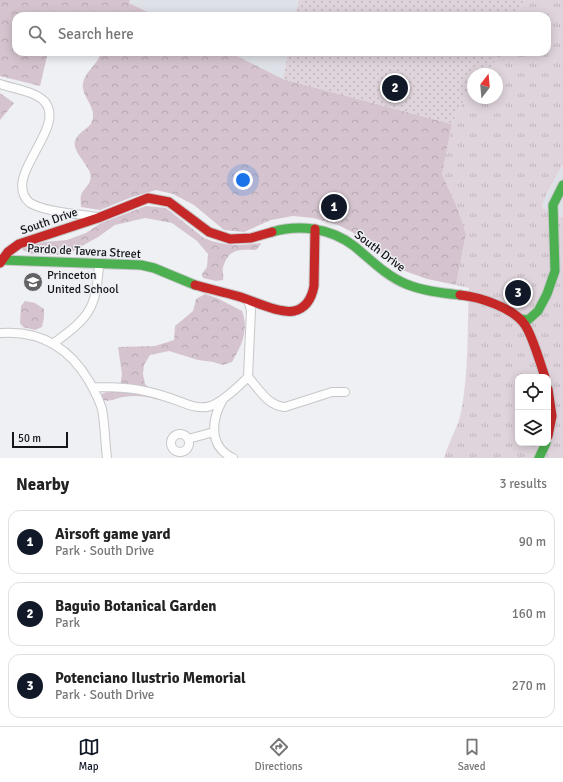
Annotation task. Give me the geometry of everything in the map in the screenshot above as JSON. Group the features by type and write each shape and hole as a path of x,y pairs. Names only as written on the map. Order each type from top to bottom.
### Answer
{"main road":[{"path":"544,374 523,323 533,317 547,294 555,271 553,205 563,185"},
{"name":"South Drive","path":"1,261 8,252 19,244 98,218 139,200 154,198 169,202 209,232 230,239 251,238 286,228 315,229 328,232 352,244 383,270 405,284 429,291 478,297 502,308 523,323"},
{"path":"553,205 563,208"},
{"name":"Pardo de Tavera Street","path":"1,261 140,265 154,268 193,285 251,304 285,311 302,308 308,303 314,286 315,229"},
{"path":"551,409 551,421"},
{"path":"539,458 545,446"}],"street":[{"path":"0,84 40,98 46,104 49,111 44,126 18,167 15,181 19,194 24,199 39,206 98,218"},
{"path":"54,343 76,326 90,310 96,294 99,264"},
{"path":"251,304 248,377 270,402 285,407 332,392 345,392"},
{"path":"0,333 34,335 54,343 78,364 93,387 102,410 107,458"},
{"path":"93,387 128,388 146,391 192,406 205,408 222,400 248,377"},
{"path":"188,440 214,428 222,400"},
{"path":"205,408 223,451 233,458"}],"shaded area":[{"path":"130,0 299,0 296,12 148,12 129,3"},
{"path":"237,56 287,56 283,79"},
{"path":"563,164 563,217 553,215 542,207 546,195"}],"green space":[{"path":"0,0 130,0 129,3 148,12 12,12 12,56 47,56 40,86 0,76"},
{"path":"299,0 524,0 518,12 296,12"},
{"path":"524,0 563,0 563,164 546,195 542,207 553,215 563,217 563,458 444,458 460,417 464,397 467,366 469,288 456,285 466,234 457,207 442,174 452,124 467,93 467,104 503,104 503,68 491,68 497,56 551,56 551,12 518,12"},
{"path":"237,56 283,79 452,124 442,174 457,207 466,234 456,285 427,279 402,270 352,232 338,225 313,218 293,216 271,220 244,232 224,230 194,205 173,194 156,190 132,197 100,210 81,207 82,192 89,183 91,177 76,149 75,141 79,134 88,127 92,121 93,112 84,92 83,83 86,75 99,57"},
{"path":"287,56 497,56 491,68 467,68 467,93 452,124 283,79"},
{"path":"0,93 14,103 0,120"},
{"path":"146,206 166,208 204,238 211,241 232,245 261,244 256,250 239,250 231,253 225,261 223,267 223,280 216,281 203,278 202,274 207,267 208,254 197,241 172,223 145,218 115,225 98,237 66,255 30,254 21,249 44,242 67,240 86,233 101,223"},
{"path":"514,287 535,299 532,304 523,309 508,301"},
{"path":"205,294 217,298 242,311 245,331 239,350 232,362 223,365 198,360 169,351 150,355 144,365 143,374 145,384 154,392 158,400 137,396 105,401 101,400 102,394 120,386 122,374 118,347 155,346 174,340 175,326 193,311 196,299"},
{"path":"25,301 35,303 44,309 42,327 35,330 23,327 20,323 21,306"}],"traffic: fast":[{"path":"521,319 528,320 538,311 547,294 555,271 553,205 563,185"},
{"path":"272,232 293,228 304,228 314,229 335,235 354,246 372,262 399,281 426,290 460,295"},
{"path":"1,260 141,265 154,268 195,285"},
{"path":"539,458 545,446"}],"traffic: jam":[{"path":"0,263 8,252 19,244 98,218 148,198 169,202 209,232 230,239 251,238 272,232"},
{"path":"195,285 281,310 299,310 308,302 314,286 315,229"},
{"path":"460,295 477,298 496,304 513,313 520,319 531,336 544,374"},
{"path":"551,409 551,421"}],"place":[{"name":"Baguio Botanical Garden","path":"395,88"},
{"name":"Airsoft game yard","path":"334,207"},
{"name":"Princeton United School","path":"33,282"},
{"name":"Potenciano Ilustrio Memorial","path":"518,293"}]}
